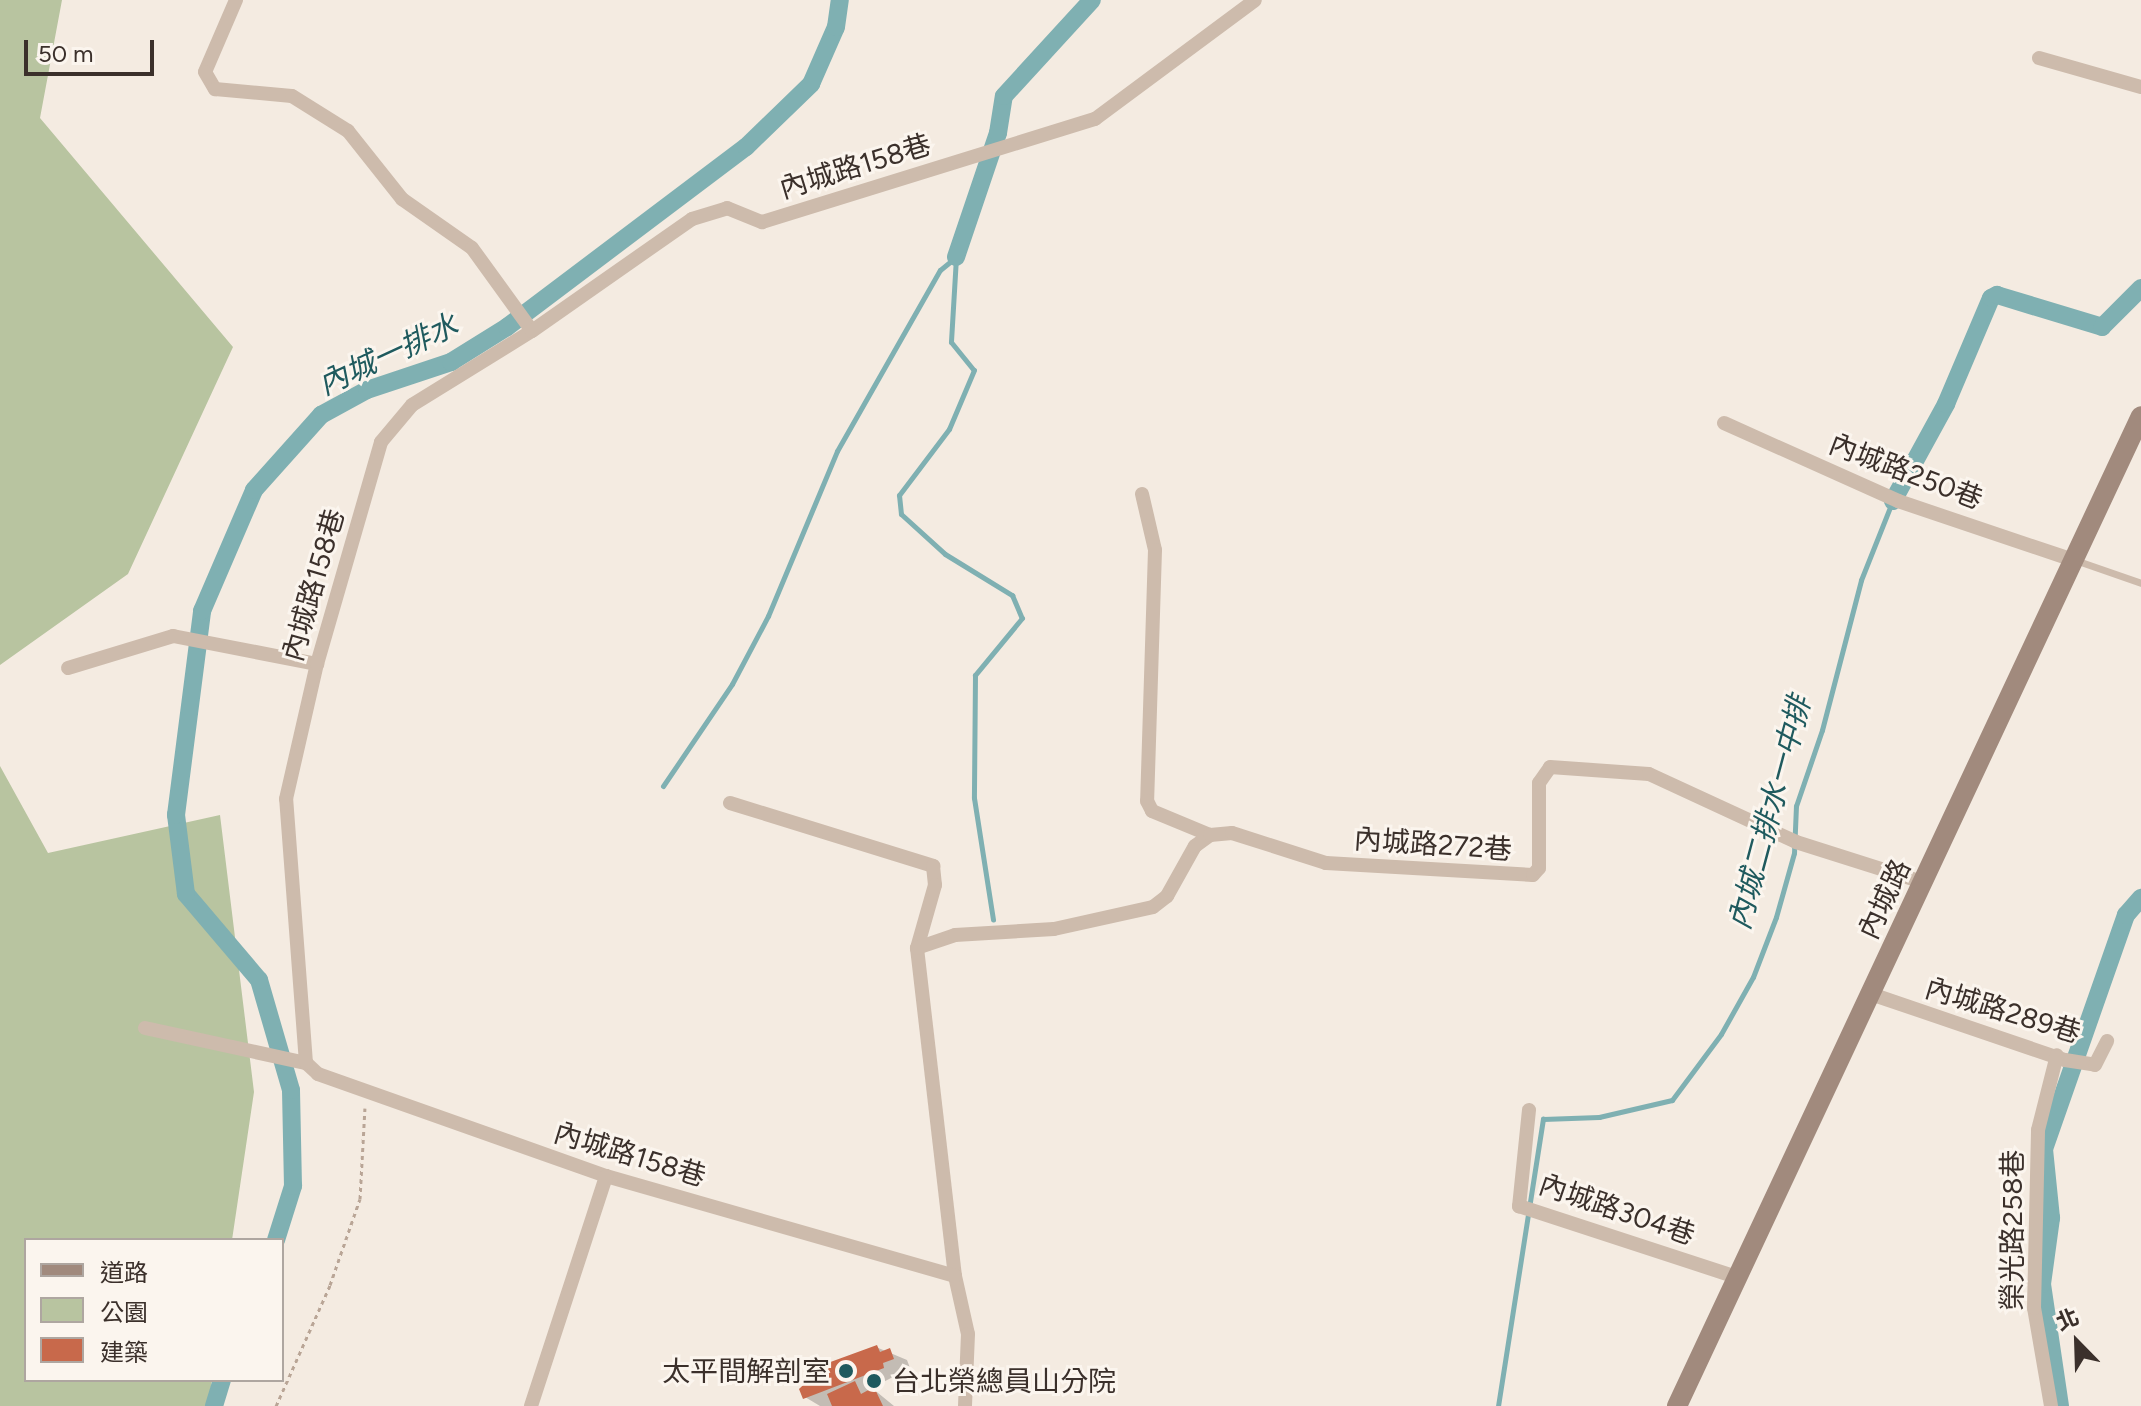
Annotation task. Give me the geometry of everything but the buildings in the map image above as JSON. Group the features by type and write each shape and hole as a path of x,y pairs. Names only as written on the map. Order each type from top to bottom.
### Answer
{"street":[{"path":"236,0 205,72 215,89 292,96 348,131 402,199 472,248 529,327"},
{"name":"內城路158巷","path":"955,1276 606,1176 366,1093 318,1074 300,1061 286,799 317,664 381,442 412,405 692,219 727,208 762,222 1095,119 1255,0"},
{"path":"2039,58 2141,87"},
{"name":"內城路","path":"1677,1406 2141,416"},
{"name":"內城路250巷","path":"1724,423 1898,501 2073,560"},
{"path":"917,948 955,935 1054,929 1153,907 1167,896 1184,859 1210,835 1152,811 1147,801 1155,550 1142,494"},
{"path":"68,668 173,636 317,664"},
{"name":"內城路272巷","path":"1210,835 1232,833 1326,863 1533,875 1539,868 1539,783 1550,767 1649,774 1796,842 1922,882"},
{"path":"730,803 933,866 935,885 917,948 955,1276 968,1334 965,1406"},
{"name":"內城路289巷","path":"1871,994 2061,1057 2095,1065 2107,1041"},
{"path":"145,1028 300,1061"},
{"name":"榮光路258巷","path":"2051,1406 2034,1308 2038,1130 2061,1057"},
{"name":"內城路304巷","path":"1529,1110 1519,1206 1739,1278"},
{"path":"531,1406 606,1176"}],"lane":[{"path":"2073,560 2141,583"}],"path":[{"path":"276,1406 330,1285 360,1199 366,1093"}],"green space":[{"path":"0,0 62,0 40,118 233,347 128,574 0,665"},
{"path":"0,766 48,853 220,815 254,1092 232,1238 24,1238 24,1382 212,1382 208,1406 0,1406"}],"waterway":[{"name":"內城一排水","path":"277,1238 293,1186 291,1090 259,980 186,894 176,815 202,611 254,490 321,415 367,390 451,362 507,327 746,147 811,84 836,27 840,0"},
{"path":"956,257 998,133 1004,96 1092,0"},
{"path":"956,257 951,342 974,370 949,429 899,495 901,514 945,554 1012,595 1022,618 975,675 974,798 993,920"},
{"path":"663,786 732,684 768,616 837,451 940,270 955,258"},
{"name":"內城二排水一中排","path":"1893,501 1946,404 1991,298 1997,295 2102,327 2141,288"},
{"name":"內城二排水一中排","path":"1498,1406 1543,1119 1599,1117 1672,1100 1721,1034 1753,977 1776,917 1794,853 1796,806 1822,730 1861,580 1892,502"},
{"path":"2060,1406 2042,1284 2051,1218 2044,1149 2126,915 2141,898"},
{"name":"內城一排水","path":"214,1406 221,1382"}],"place":[{"name":"太平間解剖室","path":"846,1371"},
{"name":"台北榮總員山分院","path":"874,1381"}]}
